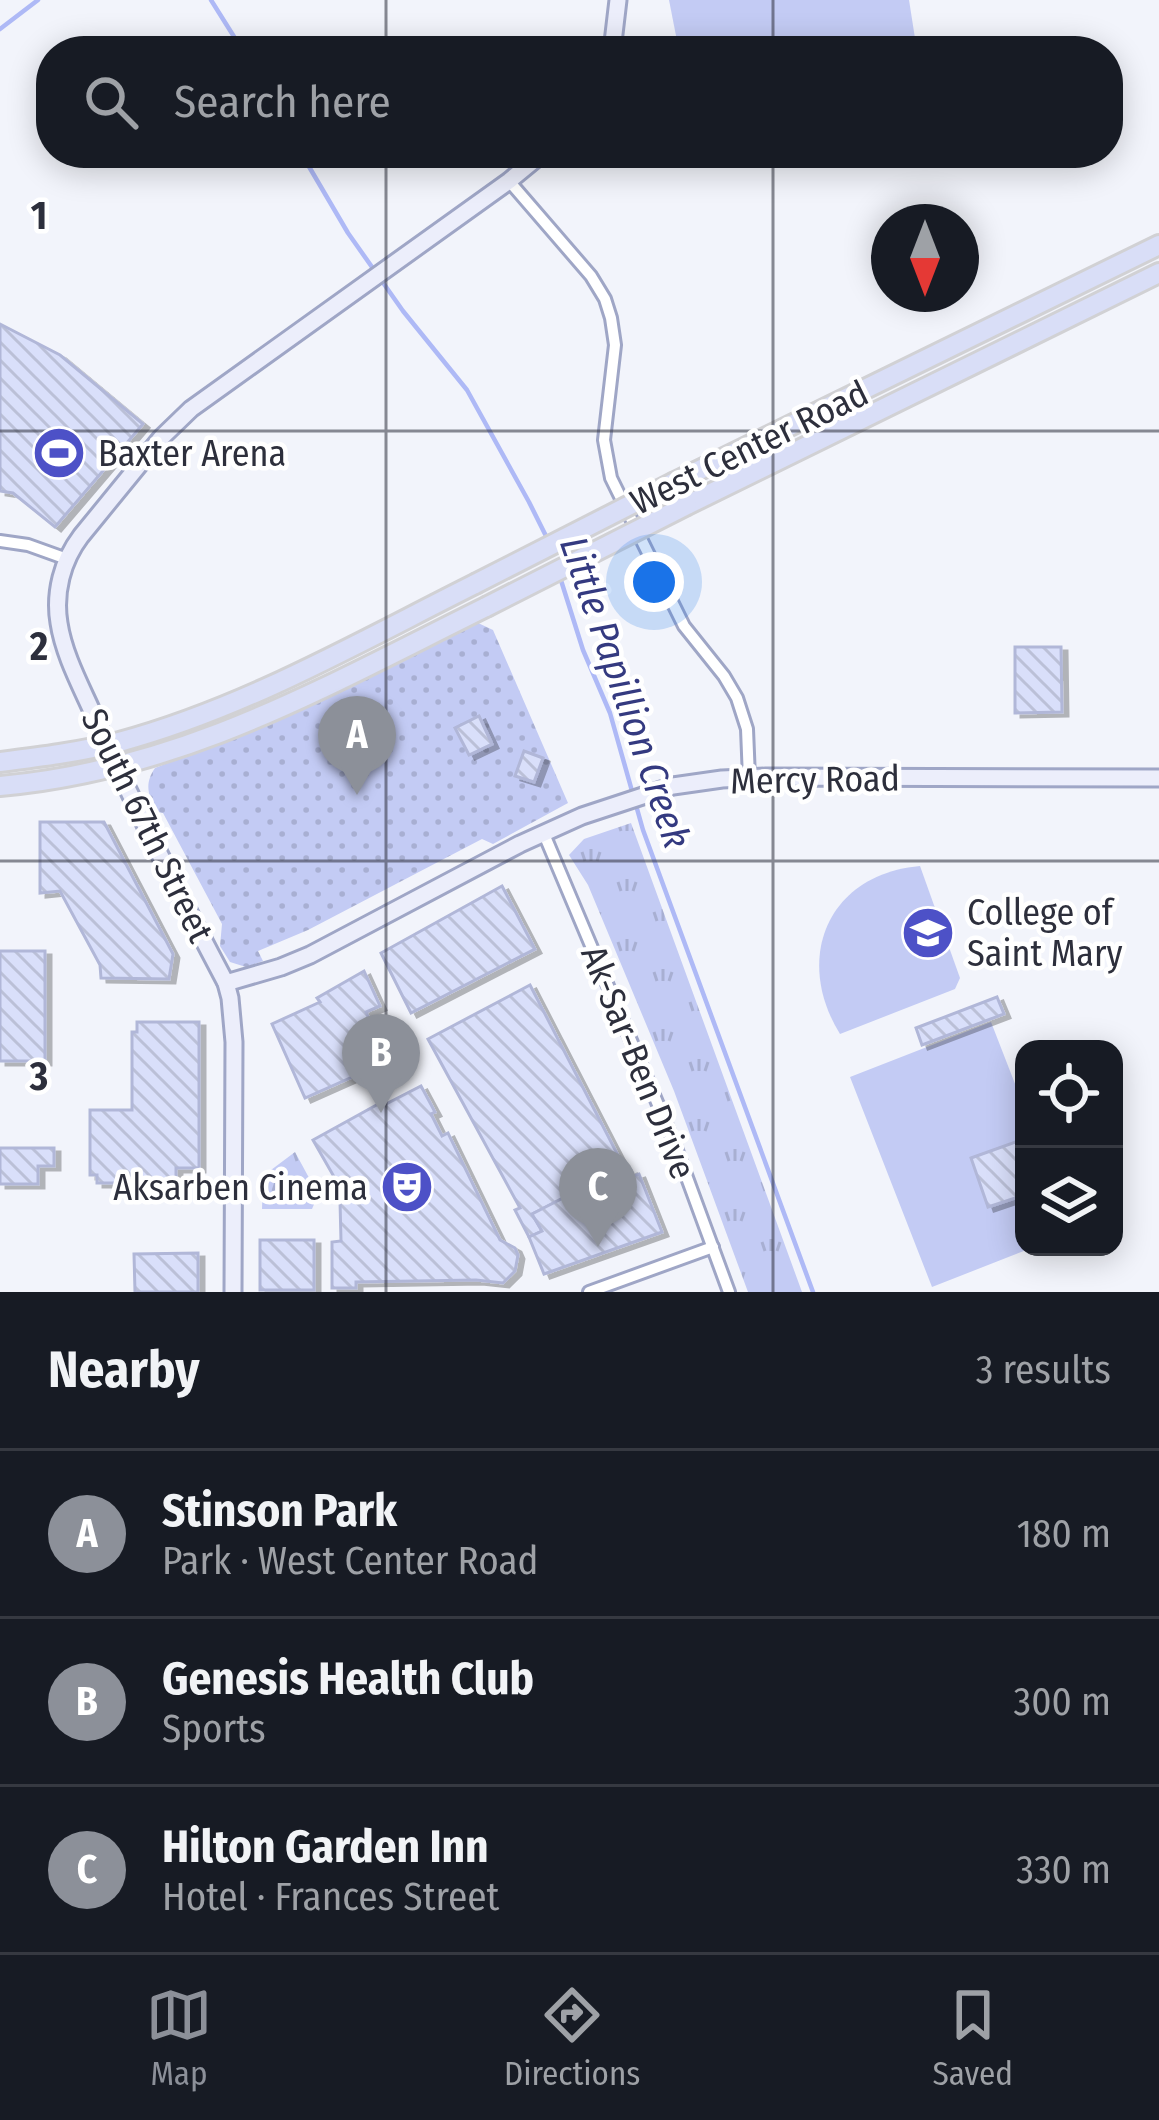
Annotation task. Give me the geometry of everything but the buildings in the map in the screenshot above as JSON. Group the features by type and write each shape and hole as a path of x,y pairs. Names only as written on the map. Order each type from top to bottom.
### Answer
{"main road":[{"path":"614,36 618,0"},
{"name":"South 67th Street","path":"233,1292 230,998 116,767 61,634 58,598 68,559 81,536 187,412 525,168"},
{"name":"West Center Road","path":"0,761 107,745 186,721 266,689 1159,245"},
{"name":"West Center Road","path":"0,786 116,767 254,722 1159,273"},
{"name":"Mercy Road","path":"226,983 310,955 582,816 687,784 749,778 1159,778"}],"street":[{"path":"509,181 591,276 608,309 615,341 604,440 611,478 684,626 737,698 747,729 749,778"},
{"path":"0,541 68,559"},
{"name":"Ak-Sar-Ben Drive","path":"544,834 675,1145 729,1292"},
{"path":"589,1292 713,1247"}],"green space":[{"path":"669,0 909,0 915,36 676,36"},
{"path":"476,622 493,630 568,803 493,844 482,839 258,951 263,961 246,967 230,962 220,946 222,924 163,813 157,812 151,800 148,784 155,768 285,716"},
{"path":"631,823 802,1292 748,1292 674,1091 588,885 569,855 584,839"},
{"path":"920,866 960,978 955,989 840,1034 826,1005 820,977 820,950 828,924 862,885 888,872"},
{"path":"991,1022 1015,1084 1015,1254 932,1287 850,1077"},
{"path":"295,1152 314,1187 320,1185 323,1192 312,1209 262,1209 263,1176"}],"waterway":[{"path":"0,29 38,0"},
{"name":"Little Papillion Creek","path":"211,0 234,36"},
{"name":"Little Papillion Creek","path":"310,168 403,311 467,390 548,540"},
{"name":"Little Papillion Creek","path":"559,574 583,650 610,713 643,830 813,1292"}],"place":[{"name":"Baxter Arena","path":"59,453"},
{"name":"Stinson Park","path":"357,795"},
{"name":"College of Saint Mary","path":"928,933"},
{"name":"Genesis Health Club","path":"381,1113"},
{"name":"Aksarben Cinema","path":"407,1187"},
{"name":"Hilton Garden Inn","path":"598,1247"}]}
